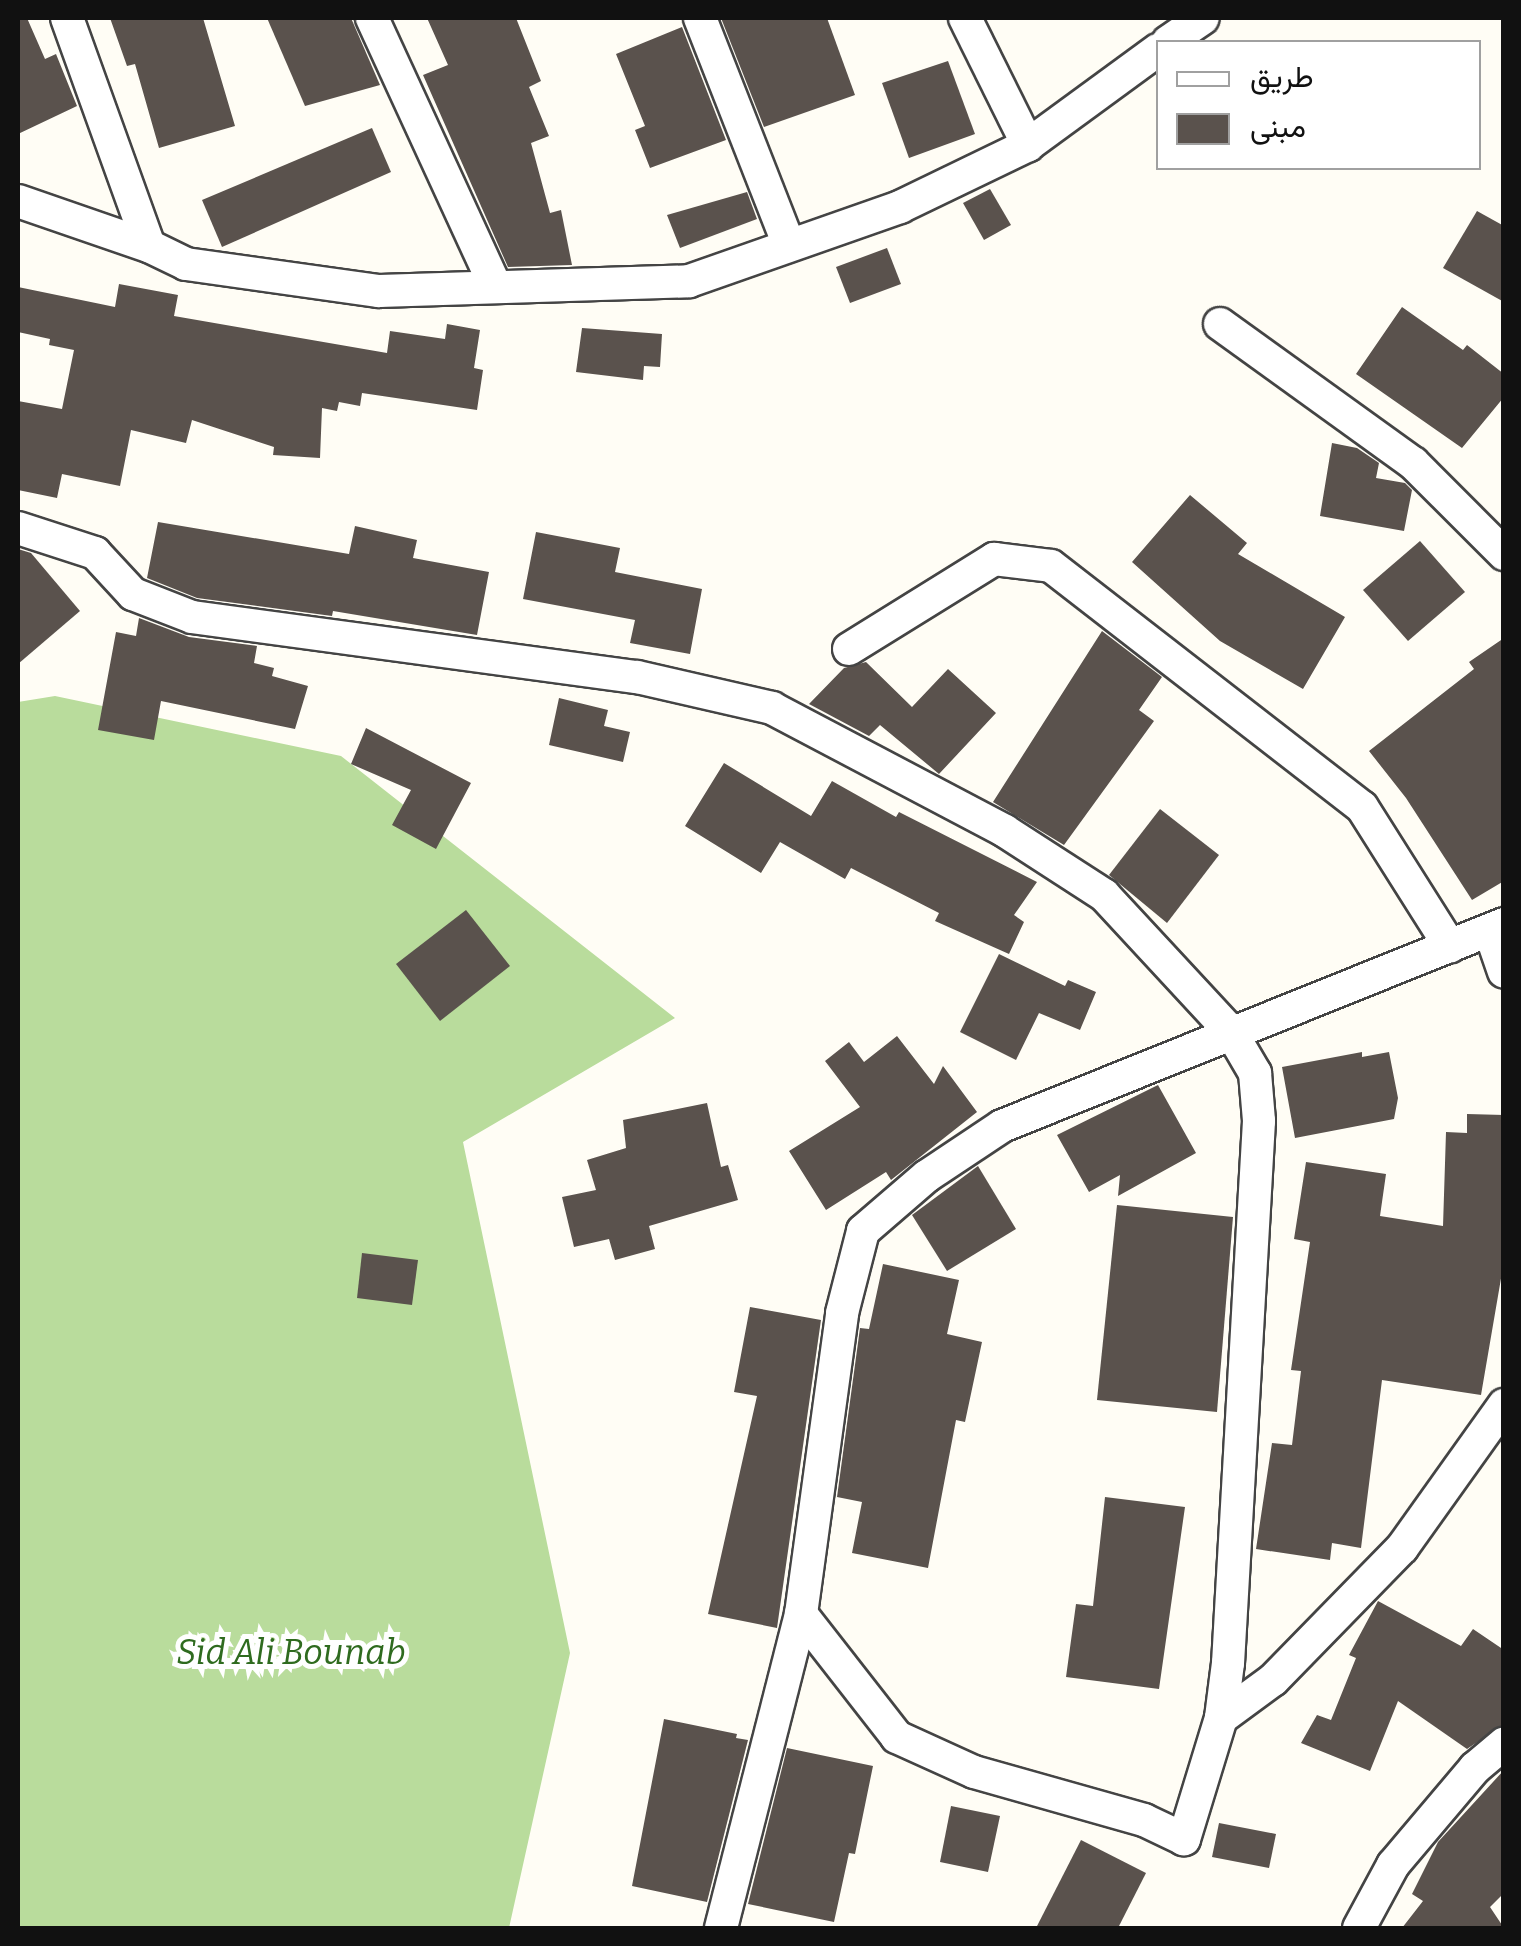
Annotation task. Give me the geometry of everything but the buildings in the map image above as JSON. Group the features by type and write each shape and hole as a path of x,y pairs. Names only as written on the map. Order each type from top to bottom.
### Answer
{"street":[{"path":"68,18 149,246"},
{"path":"372,18 495,286"},
{"path":"700,18 790,244"},
{"path":"966,18 1028,145"},
{"path":"1171,40 1203,18"},
{"path":"18,201 149,246 186,264 379,291 690,280 900,207 1028,145 1156,51"},
{"path":"1220,324 1413,463 1504,554"},
{"path":"18,528 95,553 133,594 192,617 637,676 772,708 1005,832 1104,896 1231,1032 1255,1072 1259,1121 1228,1662 1221,1718 1184,1839 1144,1820 974,1772 896,1737 801,1614"},
{"path":"848,649 994,559 1050,566 1362,807 1450,946"},
{"path":"721,1928 801,1614 842,1313 862,1231 927,1176 1002,1126 1231,1032 1497,928 1504,972"},
{"path":"1221,1718 1273,1680 1402,1548 1504,1405"},
{"path":"1359,1928 1393,1865 1476,1768 1504,1744"}],"green space":[{"name":"Sid Ali Bounab","path":"55,696 341,756 675,1018 463,1142 570,1653 509,1928 18,1928 18,702"}]}
